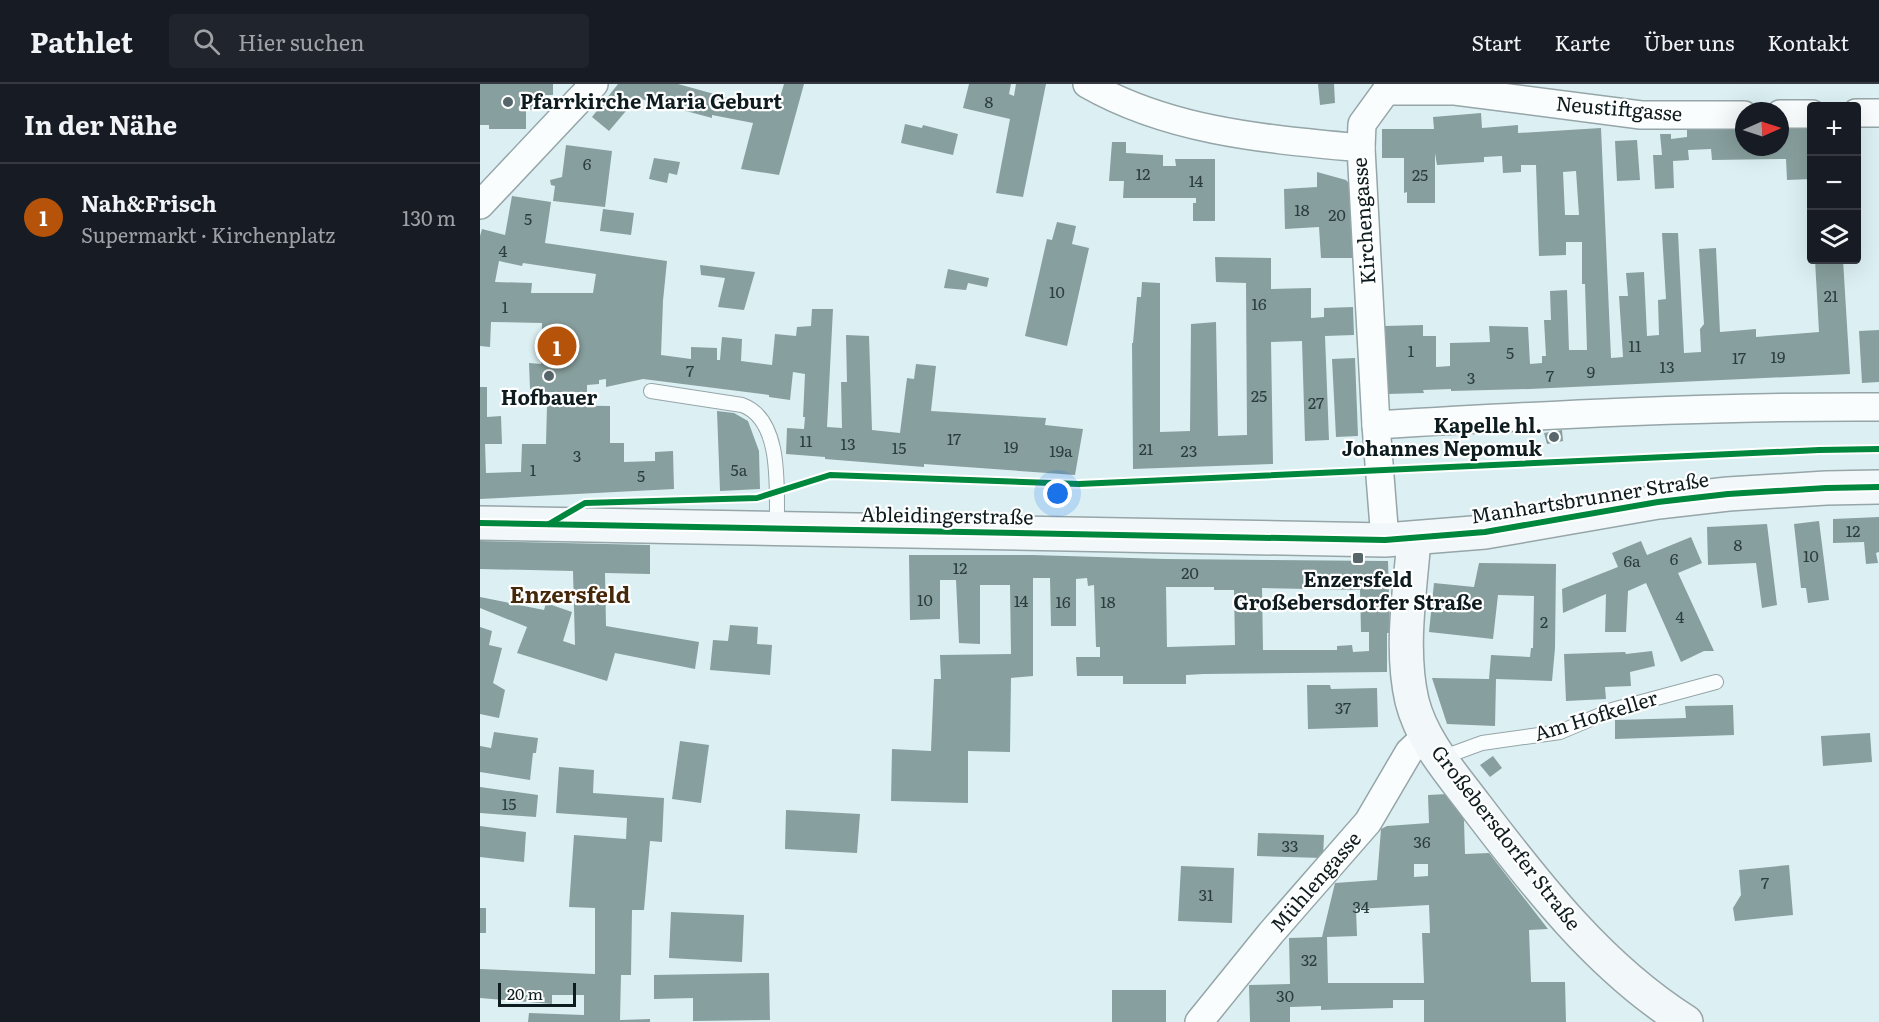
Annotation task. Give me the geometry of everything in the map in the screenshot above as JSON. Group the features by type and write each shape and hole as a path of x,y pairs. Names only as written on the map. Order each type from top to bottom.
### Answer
{"street":[{"path":"480,205 594,84"},
{"name":"Kirchengasse","path":"1096,87 1154,113 1221,132 1361,148 1376,425 1399,539"},
{"path":"1361,148 1362,124 1389,88"},
{"name":"Neustiftgasse","path":"1389,88 1455,92 1641,115 1735,115"},
{"path":"1861,113 1879,113"},
{"path":"1789,114 1807,114"},
{"path":"1376,425 1524,417 1879,406"},
{"name":"Manhartsbrunner Straße","path":"1399,539 1485,532 1658,502 1728,494 1826,488 1879,488"},
{"name":"Ableidingerstraße","path":"480,523 777,530 1399,539"},
{"name":"Großebersdorfer Straße","path":"1399,539 1407,668 1417,718 1433,747 1518,860 1593,946 1636,988 1686,1022"},
{"name":"Mühlengasse","path":"1199,1022 1270,933 1368,822 1409,752 1433,747"}],"lane":[{"path":"651,391 742,405 760,417 775,453 777,530"},
{"name":"Am Hofkeller","path":"1433,747 1456,751 1482,743 1560,732 1612,710 1716,682"}],"building":[{"name":"Pfarrkirche Maria Geburt","path":"480,84 553,84 553,95 536,95 536,110 526,110 526,129 489,129 489,125 480,125"},
{"path":"618,84 678,84 776,111 784,84 804,84 779,175 741,169 753,123 712,115 712,118 637,98 609,131 592,117"},
{"path":"969,84 1011,84 1009,94 1014,96 1016,84 1046,84 1023,197 996,193 1010,119 963,108"},
{"path":"1318,84 1334,84 1335,103 1320,105"},
{"path":"1481,113 1482,128 1518,125 1518,133 1601,128 1611,358 1623,357 1619,296 1628,296 1626,273 1644,272 1647,336 1659,335 1658,300 1666,299 1662,233 1678,233 1684,353 1701,352 1700,329 1704,324 1699,249 1716,248 1720,332 1756,329 1756,337 1819,332 1815,264 1843,264 1850,374 1530,389 1423,390 1424,393 1387,394 1385,326 1423,325 1423,336 1436,336 1436,367 1450,366 1450,343 1490,342 1489,326 1528,327 1530,364 1542,363 1542,356 1546,356 1544,320 1551,320 1550,291 1567,290 1569,350 1587,350 1585,284 1582,284 1582,242 1566,242 1566,255 1539,256 1536,165 1521,165 1521,172 1503,173 1502,156 1484,157 1484,162 1437,165 1435,153 1435,203 1407,203 1407,192 1404,193 1404,158 1382,158 1382,129 1434,129 1433,117","holes":["1576,171 1579,215 1565,215 1563,172"]},
{"path":"905,124 922,128 923,125 958,134 953,155 901,143"},
{"path":"1710,126 1710,130 1735,129 1735,156 1789,156 1789,129 1807,128 1807,179 1787,180 1786,159 1712,160 1711,149 1688,150 1689,160 1673,161 1674,188 1655,189 1653,155 1662,155 1660,134 1671,134 1671,139 1687,137 1687,128"},
{"path":"1637,140 1640,180 1617,181 1615,141"},
{"path":"1112,142 1126,142 1126,153 1163,155 1163,166 1176,166 1175,159 1215,159 1215,221 1193,221 1193,203 1196,203 1196,198 1123,198 1124,181 1109,181"},
{"path":"566,145 612,151 605,207 553,201 555,186 551,185 550,180 562,177"},
{"path":"654,158 680,162 677,175 669,173 667,183 649,179"},
{"path":"1317,172 1346,180 1352,187 1356,258 1321,258 1319,227 1285,229 1284,189 1317,187"},
{"path":"512,196 551,202 545,243 667,261 661,355 691,359 691,347 717,348 717,360 720,360 722,337 742,339 741,361 772,365 775,334 796,336 797,327 811,326 812,309 833,309 827,427 842,428 841,382 847,382 846,335 869,336 872,430 900,433 907,378 914,379 916,364 936,366 931,411 1046,418 1045,425 1083,429 1075,475 924,464 924,467 786,454 787,428 804,429 805,374 793,372 790,400 769,397 769,395 643,379 606,387 606,379 599,380 599,384 587,385 587,392 541,392 541,389 530,389 529,363 541,364 542,323 491,322 490,347 480,346 480,236 482,229 505,235","holes":["499,261 522,266 523,263 596,274 593,293 531,293 532,283 495,282"]},
{"path":"603,209 634,213 631,235 600,231"},
{"path":"1057,222 1076,226 1072,244 1089,248 1067,346 1025,336 1047,239 1052,240"},
{"path":"1215,257 1271,258 1271,289 1311,288 1311,318 1324,317 1324,308 1353,307 1354,335 1325,336 1329,440 1305,441 1302,341 1271,342 1273,464 1133,469 1132,343 1137,297 1141,297 1142,282 1160,283 1160,432 1190,431 1191,324 1216,322 1218,436 1247,435 1246,283 1216,282"},
{"path":"700,265 755,272 744,310 718,307 725,278 701,275"},
{"path":"948,269 989,278 987,287 968,283 966,290 944,288"},
{"path":"1879,330 1879,382 1862,383 1859,331"},
{"path":"1355,358 1358,436 1336,437 1332,359"},
{"path":"480,387 487,387 487,417 501,416 502,444 485,444 486,473 521,472 522,444 546,444 547,405 610,406 610,443 624,443 624,462 655,461 655,452 673,451 674,489 480,499"},
{"path":"717,411 734,413 748,421 759,451 760,489 720,491"},
{"name":"Kapelle hl. Johannes Nepomuk","path":"1562,430 1563,441 1547,444 1544,433"},
{"path":"1879,517 1879,552 1876,553 1878,563 1866,564 1864,542 1833,543 1833,519"},
{"path":"1819,521 1829,600 1808,603 1806,588 1801,588 1794,524"},
{"path":"1767,524 1777,605 1762,608 1756,563 1708,565 1707,527"},
{"path":"1691,537 1702,563 1678,573 1714,651 1704,651 1681,662 1646,583 1628,591 1626,632 1605,632 1606,594 1563,613 1562,589 1618,567 1612,553 1641,541 1647,555"},
{"path":"480,541 650,545 650,574 605,573 606,626 699,642 695,669 615,653 607,681 517,653 527,627 480,608 480,597 544,610 546,603 572,612 563,641 575,645 573,571 480,569"},
{"path":"909,555 1388,561 1390,633 1387,633 1387,672 1186,675 1186,684 1123,684 1123,676 1077,676 1076,657 1100,657 1100,647 1096,647 1094,585 1088,586 1087,578 1076,579 1076,626 1051,626 1050,578 1033,578 1033,676 1011,678 1010,752 968,751 968,803 891,801 892,749 931,751 934,679 941,679 940,655 1011,654 1010,585 980,585 980,644 959,643 956,580 940,580 940,619 910,620","holes":["1166,587 1214,587 1214,590 1234,590 1235,645 1167,647","1262,588 1360,590 1361,632 1369,632 1369,651 1353,652 1352,645 1337,646 1337,650 1263,650"]},
{"path":"1479,563 1556,564 1555,648 1552,681 1496,679 1495,726 1447,724 1432,678 1489,679 1491,655 1530,657 1531,648 1533,648 1534,596 1498,595 1493,639 1429,632 1434,583 1474,587"},
{"path":"730,625 758,627 757,644 772,645 770,675 710,670 713,640 728,641"},
{"path":"480,627 492,631 489,645 502,648 493,683 505,690 499,718 480,714"},
{"path":"1652,651 1655,666 1630,672 1631,686 1605,687 1606,699 1566,701 1564,654 1625,652 1626,654"},
{"path":"1307,685 1330,685 1331,689 1377,688 1378,727 1308,729"},
{"path":"1733,705 1734,735 1615,739 1615,720 1686,718 1685,706"},
{"path":"494,732 538,738 536,753 533,753 530,780 480,772 480,746 491,748"},
{"path":"1870,733 1872,762 1823,766 1821,736"},
{"path":"680,741 709,745 701,803 672,799"},
{"path":"1493,756 1502,768 1490,777 1480,765"},
{"path":"559,767 594,770 593,793 664,798 662,842 650,841 644,910 632,910 631,975 621,975 620,1020 650,1019 650,1022 528,1022 529,1013 584,1015 584,995 552,995 552,1004 480,998 480,969 595,974 595,908 569,907 574,835 626,839 627,818 556,813"},
{"path":"480,787 538,795 536,817 480,813"},
{"path":"1447,794 1464,820 1465,854 1489,853 1548,929 1529,930 1531,982 1565,982 1566,1022 1424,1022 1424,1000 1393,1000 1393,1008 1321,1010 1321,1006 1290,1007 1290,1022 1250,1022 1249,985 1290,984 1289,938 1322,937 1335,883 1377,880 1381,829 1387,826 1429,823 1428,795","holes":["1414,864 1428,864 1428,876 1414,877","1429,905 1430,933 1422,933 1424,983 1328,983 1327,937 1357,936 1356,909"]},
{"path":"786,810 860,814 857,853 785,849"},
{"path":"480,826 526,832 524,862 480,857"},
{"path":"1258,833 1324,835 1323,858 1257,856"},
{"path":"1789,865 1793,915 1735,921 1733,908 1741,895 1739,870"},
{"path":"1181,866 1234,868 1232,923 1178,921"},
{"path":"480,908 486,908 486,933 480,933"},
{"path":"671,912 744,915 742,962 669,958"},
{"path":"769,973 770,1020 693,1021 693,998 654,999 654,975"},
{"path":"1112,990 1166,990 1166,1022 1112,1022"}],"cycle path":[{"path":"549,524 585,503 757,498 830,475 1079,484 1879,449"},
{"path":"480,523 1385,540 1485,532 1658,502 1728,494 1879,487"}],"place":[{"name":"Pfarrkirche Maria Geburt","path":"508,102"},
{"name":"Nah&Frisch","path":"557,346"},
{"name":"Hofbauer","path":"549,376"},
{"name":"Kapelle hl. Johannes Nepomuk","path":"1554,437"},
{"name":"Enzersfeld Großebersdorfer Straße","path":"1358,558"}],"district":[{"name":"Enzersfeld","path":"570,595"}]}
